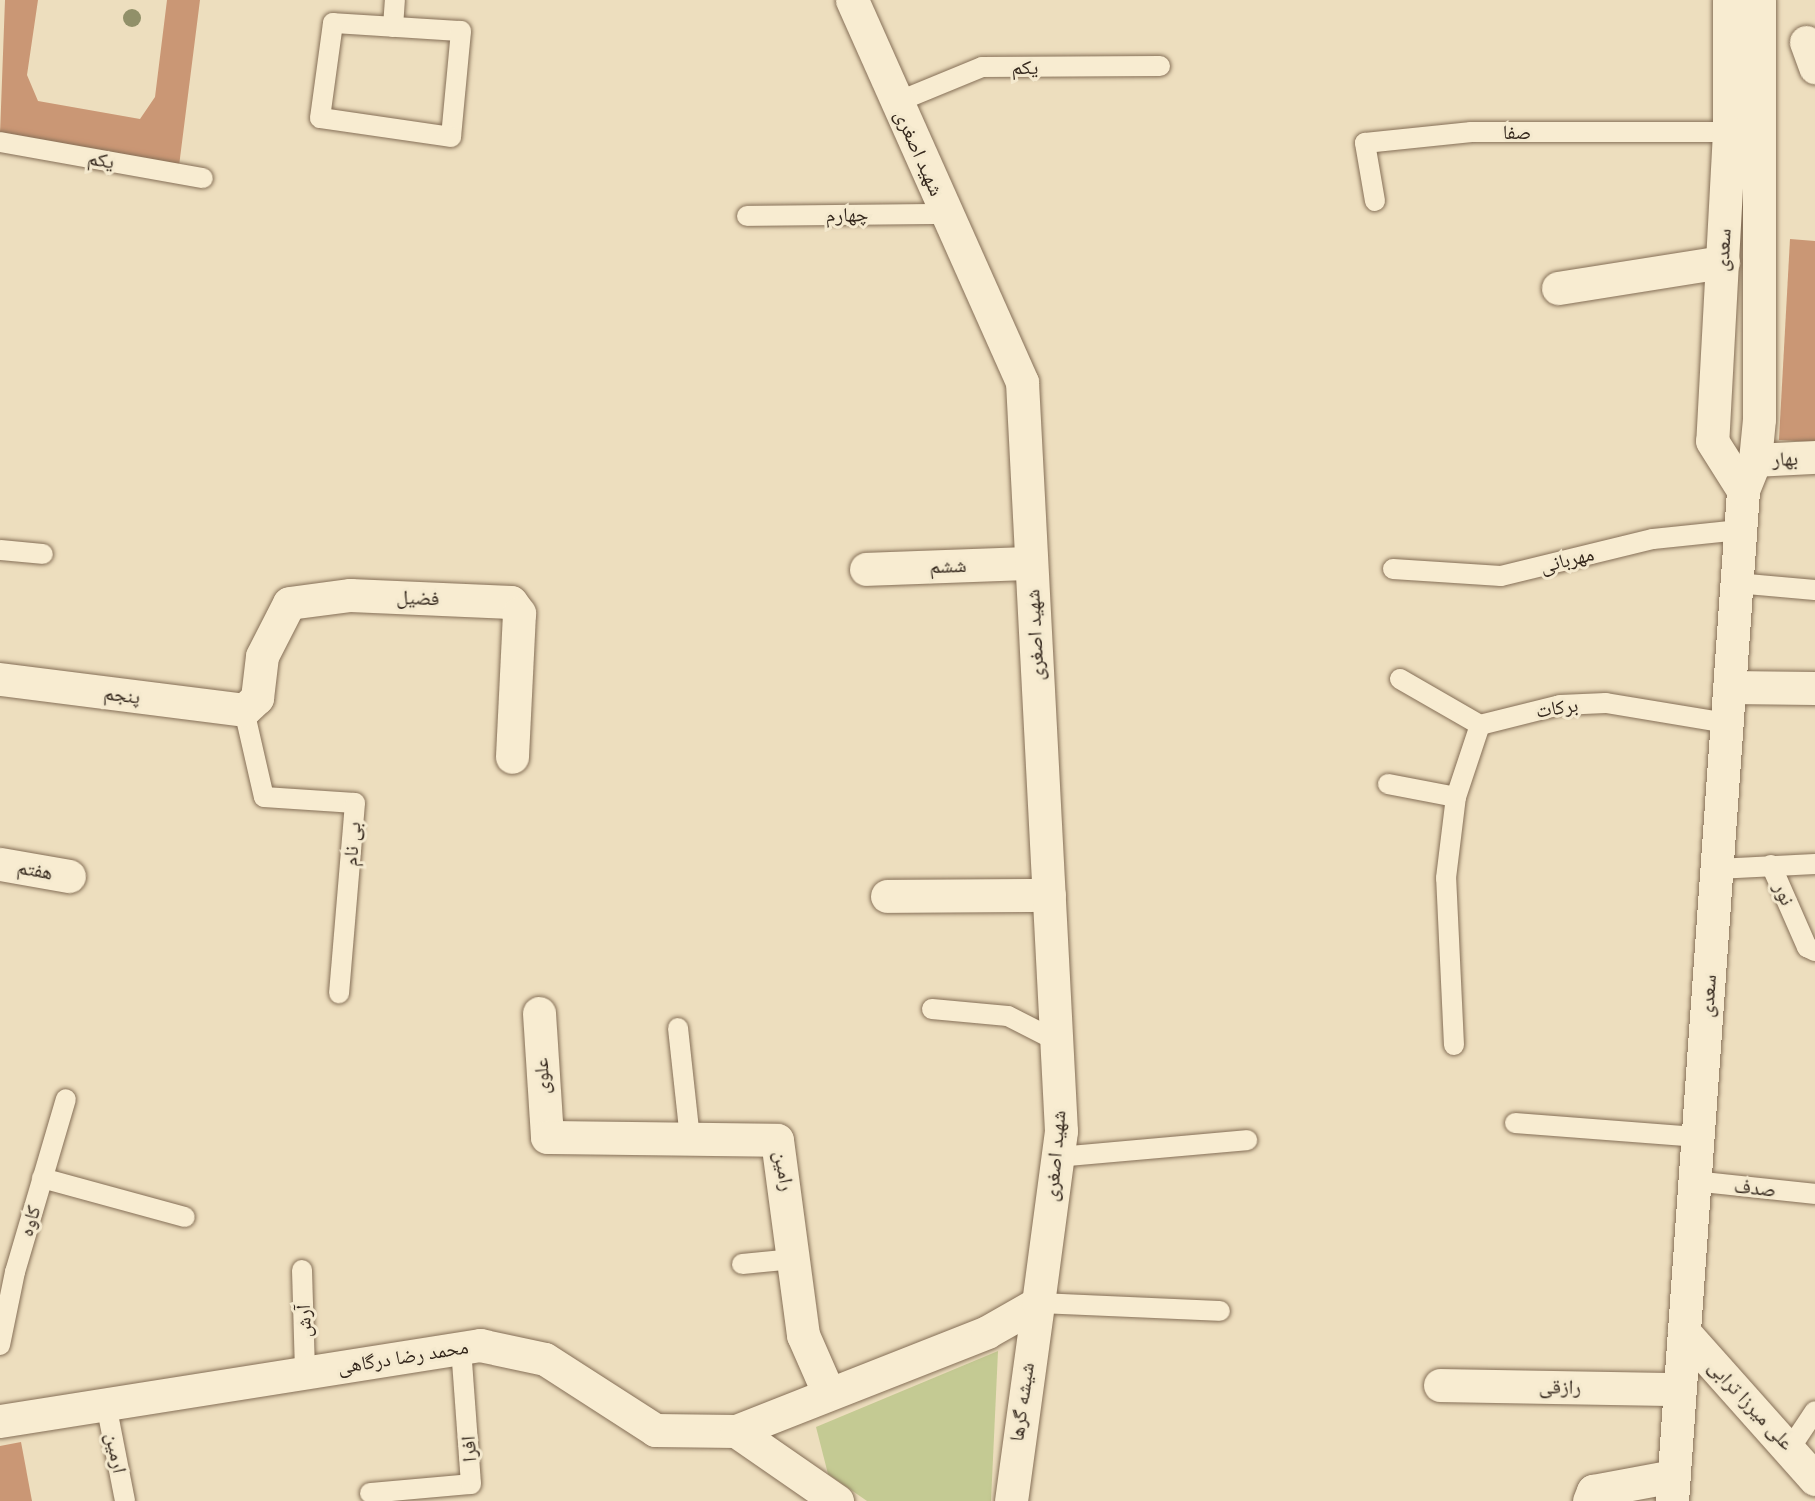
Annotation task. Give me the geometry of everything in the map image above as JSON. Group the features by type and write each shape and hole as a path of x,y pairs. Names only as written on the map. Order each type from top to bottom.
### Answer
{"street":[{"name":"شهید اصغری","path":"852,0 1022,382 1057,1041 1058,1157 1038,1303"},
{"name":"سعدی","path":"1729,0 1729,132 1712,441 1743,490"},
{"name":"سعدی","path":"1673,1488 1743,490 1755,460 1758,0"},
{"path":"1558,288 1723,262"},
{"name":"بهار","path":"1755,460 1815,457"},
{"name":"ششم","path":"866,569 1031,563"},
{"name":"فضیل","path":"244,710 257,698 262,656 289,603 350,595 511,602 519,613 512,757"},
{"name":"پنجم","path":"0,679 244,710"},
{"path":"1729,687 1815,688"},
{"name":"هفتم","path":"0,864 69,876"},
{"path":"887,896 1049,895"},
{"name":"علوی","path":"539,1013 546,1137"},
{"name":"رامین","path":"546,1137 777,1140 803,1335 828,1392"},
{"path":"736,1431 828,1392 987,1332 1038,1303"},
{"name":"شیشه گرها","path":"1011,1501 1038,1303"},
{"name":"علی میرزا ترابی","path":"1684,1332 1791,1447 1815,1479"},
{"name":"محمد رضا درگاهی","path":"0,1421 480,1345 545,1359 655,1430 736,1431"},
{"name":"رازقی","path":"1440,1385 1680,1389"},
{"path":"736,1431 837,1501"},
{"path":"1589,1501 1593,1491 1673,1488"}],"lane":[{"path":"393,27 395,0"},
{"path":"333,23 393,27 461,31 451,137 320,118 333,23"},
{"name":"یکم","path":"897,102 982,68 1160,66"},
{"name":"صفا","path":"1375,201 1365,143 1471,132 1729,132"},
{"name":"یکم","path":"0,142 203,178"},
{"name":"چهارم","path":"747,216 946,214"},
{"name":"مهربانی","path":"1393,569 1500,576 1653,539 1740,530"},
{"path":"0,550 43,554"},
{"path":"1736,583 1815,590"},
{"path":"1400,679 1480,725 1456,797 1446,878 1454,1045"},
{"name":"برکات","path":"1480,725 1560,705 1606,703 1727,723"},
{"name":"بی نام","path":"244,710 264,797 355,803 339,993"},
{"path":"1388,784 1456,797"},
{"path":"1717,869 1815,864"},
{"name":"نور","path":"1771,865 1807,947 1815,951"},
{"path":"932,1010 1008,1016 1057,1041"},
{"path":"678,1028 690,1139"},
{"name":"کاوه","path":"0,1345 42,1178 66,1099"},
{"path":"1515,1123 1698,1137"},
{"path":"1058,1157 1247,1140"},
{"path":"42,1178 185,1217"},
{"name":"صدف","path":"1695,1181 1815,1194"},
{"path":"742,1264 794,1259"},
{"name":"آرش","path":"302,1270 305,1373"},
{"path":"1038,1303 1220,1311"},
{"name":"افرا","path":"370,1494 471,1484 461,1348"},
{"name":"ارمین","path":"106,1404 125,1501"},
{"path":"1791,1447 1815,1411"}],"green space":[{"path":"998,1351 991,1501 867,1501 828,1474 816,1427"}],"building":[{"path":"5,0 38,0 27,75 38,101 140,119 155,97 167,0 200,0 179,166 0,134"},
{"path":"1790,239 1815,241 1815,442 1779,440"},
{"path":"21,1442 32,1501 0,1501 0,1446"}]}
